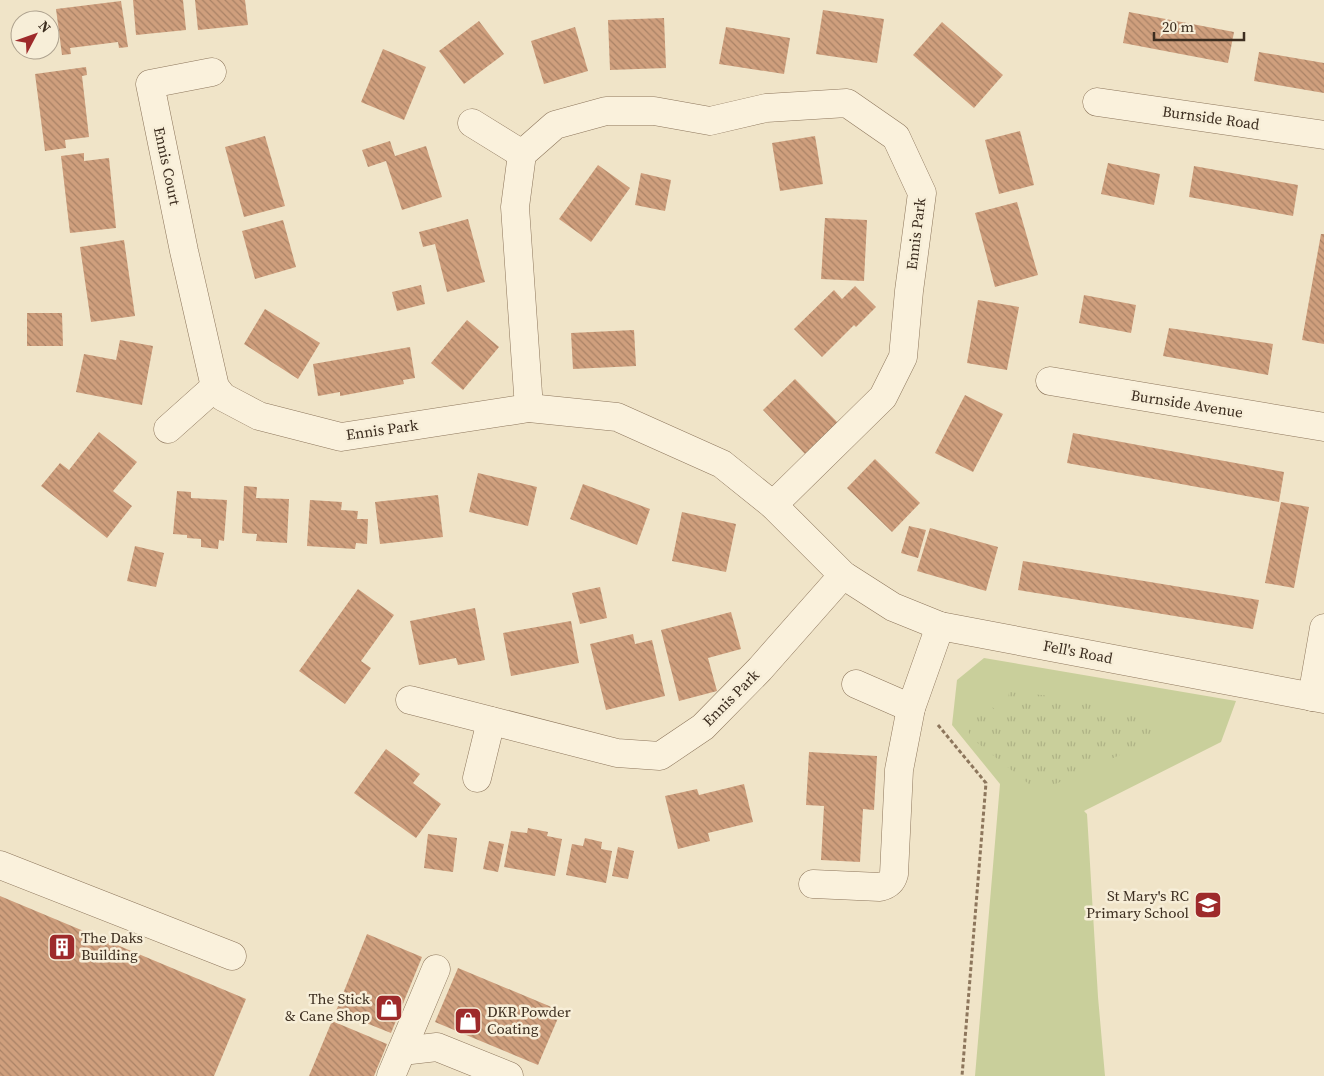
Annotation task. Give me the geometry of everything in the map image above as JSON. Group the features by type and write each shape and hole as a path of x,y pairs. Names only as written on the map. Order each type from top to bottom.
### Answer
{"street":[{"name":"Ennis Court","path":"212,72 150,84 184,251 215,388"},
{"name":"Burnside Road","path":"1098,102 1324,135"},
{"name":"Ennis Park","path":"522,154 555,125 606,111 654,112 710,121 766,108 847,104 896,137 922,194 909,291 903,357 883,397 773,505"},
{"path":"472,123 522,154 516,207 529,408"},
{"name":"Burnside Avenue","path":"1050,381 1324,427"},
{"path":"168,429 215,388"},
{"name":"Ennis Park","path":"215,388 223,397 259,416 341,437 529,408 616,417 722,464 773,505 843,575 760,669 703,726 660,756 617,753 410,700"},
{"name":"Fell's Road","path":"843,575 893,606 940,626 1318,698"},
{"path":"813,884 880,886 886,885 893,879 899,770 911,708 940,626"},
{"path":"1318,698 1324,628"},
{"path":"856,684 911,708"},
{"path":"477,778 491,721"},
{"path":"0,865 232,956"},
{"path":"391,1076 436,969"},
{"path":"402,1051 437,1047 509,1076"}],"path":[{"path":"940,716 938,726 986,783 962,1076"}],"green space":[{"path":"984,658 1236,701 1221,742 1084,811 1087,814 1098,997 1105,1076 975,1076 1000,784 952,725 957,680"},
{"path":"1009,692 1053,696 1155,718 1162,736 1049,787 1030,785 970,737 967,726 972,714 979,707 992,707 1000,713 1007,711"}],"building":[{"path":"133,0 183,0 186,30 136,35"},
{"path":"195,0 245,0 248,25 198,30"},
{"path":"121,1 128,47 119,48 118,42 70,48 71,54 62,55 60,10 56,9"},
{"path":"823,10 884,19 877,63 816,54"},
{"path":"1129,12 1234,32 1228,63 1123,43"},
{"path":"664,18 666,68 610,70 608,20"},
{"path":"479,21 504,54 464,84 439,51"},
{"path":"942,22 1003,75 974,108 913,55"},
{"path":"575,27 588,71 544,84 531,41"},
{"path":"726,27 790,38 784,74 719,64"},
{"path":"383,49 426,67 404,120 361,102"},
{"path":"1259,52 1324,63 1324,93 1254,81"},
{"path":"86,67 87,75 82,76 89,137 65,140 66,148 45,151 35,74"},
{"path":"1020,131 1034,185 999,194 985,140"},
{"path":"265,136 285,206 244,217 225,147"},
{"path":"815,136 823,184 780,191 772,143"},
{"path":"390,141 395,156 426,146 442,197 402,210 386,161 368,167 362,150"},
{"path":"84,153 84,161 109,158 116,228 70,233 61,156"},
{"path":"1108,163 1160,174 1154,205 1101,194"},
{"path":"598,165 630,188 591,242 559,219"},
{"path":"1194,166 1298,185 1293,216 1189,197"},
{"path":"641,173 671,180 665,211 635,205"},
{"path":"1017,202 1038,275 995,287 975,213"},
{"path":"825,218 867,220 864,281 821,279"},
{"path":"468,219 485,282 447,292 435,244 423,247 419,232"},
{"path":"283,220 296,267 255,279 242,231"},
{"path":"1321,234 1324,234 1324,344 1302,340"},
{"path":"124,240 135,316 91,322 80,247"},
{"path":"421,285 425,304 397,311 392,292"},
{"path":"855,286 876,307 856,327 854,325 822,357 794,329 834,290 842,299"},
{"path":"1084,295 1136,305 1131,333 1079,323"},
{"path":"978,300 1019,307 1007,370 967,363"},
{"path":"265,309 320,343 298,379 244,344"},
{"path":"27,313 62,313 63,346 27,346"},
{"path":"467,320 499,347 463,390 431,363"},
{"path":"1169,328 1273,344 1268,375 1163,356"},
{"path":"634,330 636,366 573,369 571,333"},
{"path":"120,340 153,346 142,405 76,392 84,354 116,360"},
{"path":"410,347 415,378 403,380 404,384 340,396 340,392 318,396 313,364"},
{"path":"795,379 840,425 807,456 763,410"},
{"path":"965,395 1003,414 973,472 935,453"},
{"path":"99,432 137,462 113,491 132,506 107,538 41,486 60,463 69,470"},
{"path":"1073,433 1284,472 1279,502 1067,463"},
{"path":"875,459 920,503 892,532 847,488"},
{"path":"478,473 537,487 528,526 469,512"},
{"path":"583,484 650,509 637,545 570,519"},
{"path":"244,486 257,487 256,498 289,499 287,543 256,541 257,534 242,533"},
{"path":"177,491 191,492 191,498 227,500 224,541 219,540 218,549 201,547 201,539 173,534"},
{"path":"438,495 443,537 380,544 375,502"},
{"path":"310,500 342,502 341,510 358,511 357,519 368,519 367,544 356,543 355,549 307,546"},
{"path":"1281,502 1309,507 1294,588 1265,583"},
{"path":"682,512 736,524 726,572 672,561"},
{"path":"909,526 926,530 918,558 901,553"},
{"path":"930,528 998,547 986,591 917,571"},
{"path":"135,546 164,553 156,587 127,581"},
{"path":"1023,561 1259,600 1253,629 1018,590"},
{"path":"600,587 607,618 580,624 572,593"},
{"path":"358,589 394,615 361,661 371,668 345,704 299,671"},
{"path":"475,608 485,660 458,665 456,658 419,665 410,621"},
{"path":"731,612 741,649 708,658 717,691 679,701 661,630"},
{"path":"571,621 579,663 511,676 503,633"},
{"path":"633,634 635,644 652,640 665,696 606,710 590,644"},
{"path":"386,749 420,774 413,783 441,804 416,838 354,793"},
{"path":"809,752 877,756 874,810 863,809 860,862 821,860 824,806 806,805"},
{"path":"744,784 753,822 708,833 710,841 678,849 665,796 697,789 699,795"},
{"path":"528,828 548,832 547,836 562,839 555,876 504,867 511,831 527,833"},
{"path":"428,834 457,838 453,872 424,868"},
{"path":"585,838 602,842 601,849 612,851 606,883 566,875 572,844 583,846"},
{"path":"489,841 504,844 498,872 483,869"},
{"path":"618,847 634,851 628,879 612,876"},
{"name":"The Daks Building","path":"0,896 246,999 214,1076 0,1076"},
{"path":"367,934 422,957 391,1033 336,1011"},
{"path":"458,968 561,1011 538,1065 435,1022"},
{"path":"332,1021 387,1044 374,1076 309,1076"}],"place":[{"name":"St Mary's RC Primary School","path":"1208,905"},
{"name":"The Daks Building","path":"62,947"},
{"name":"The Stick & Cane Shop","path":"389,1008"},
{"name":"DKR Powder Coating","path":"468,1021"}]}
